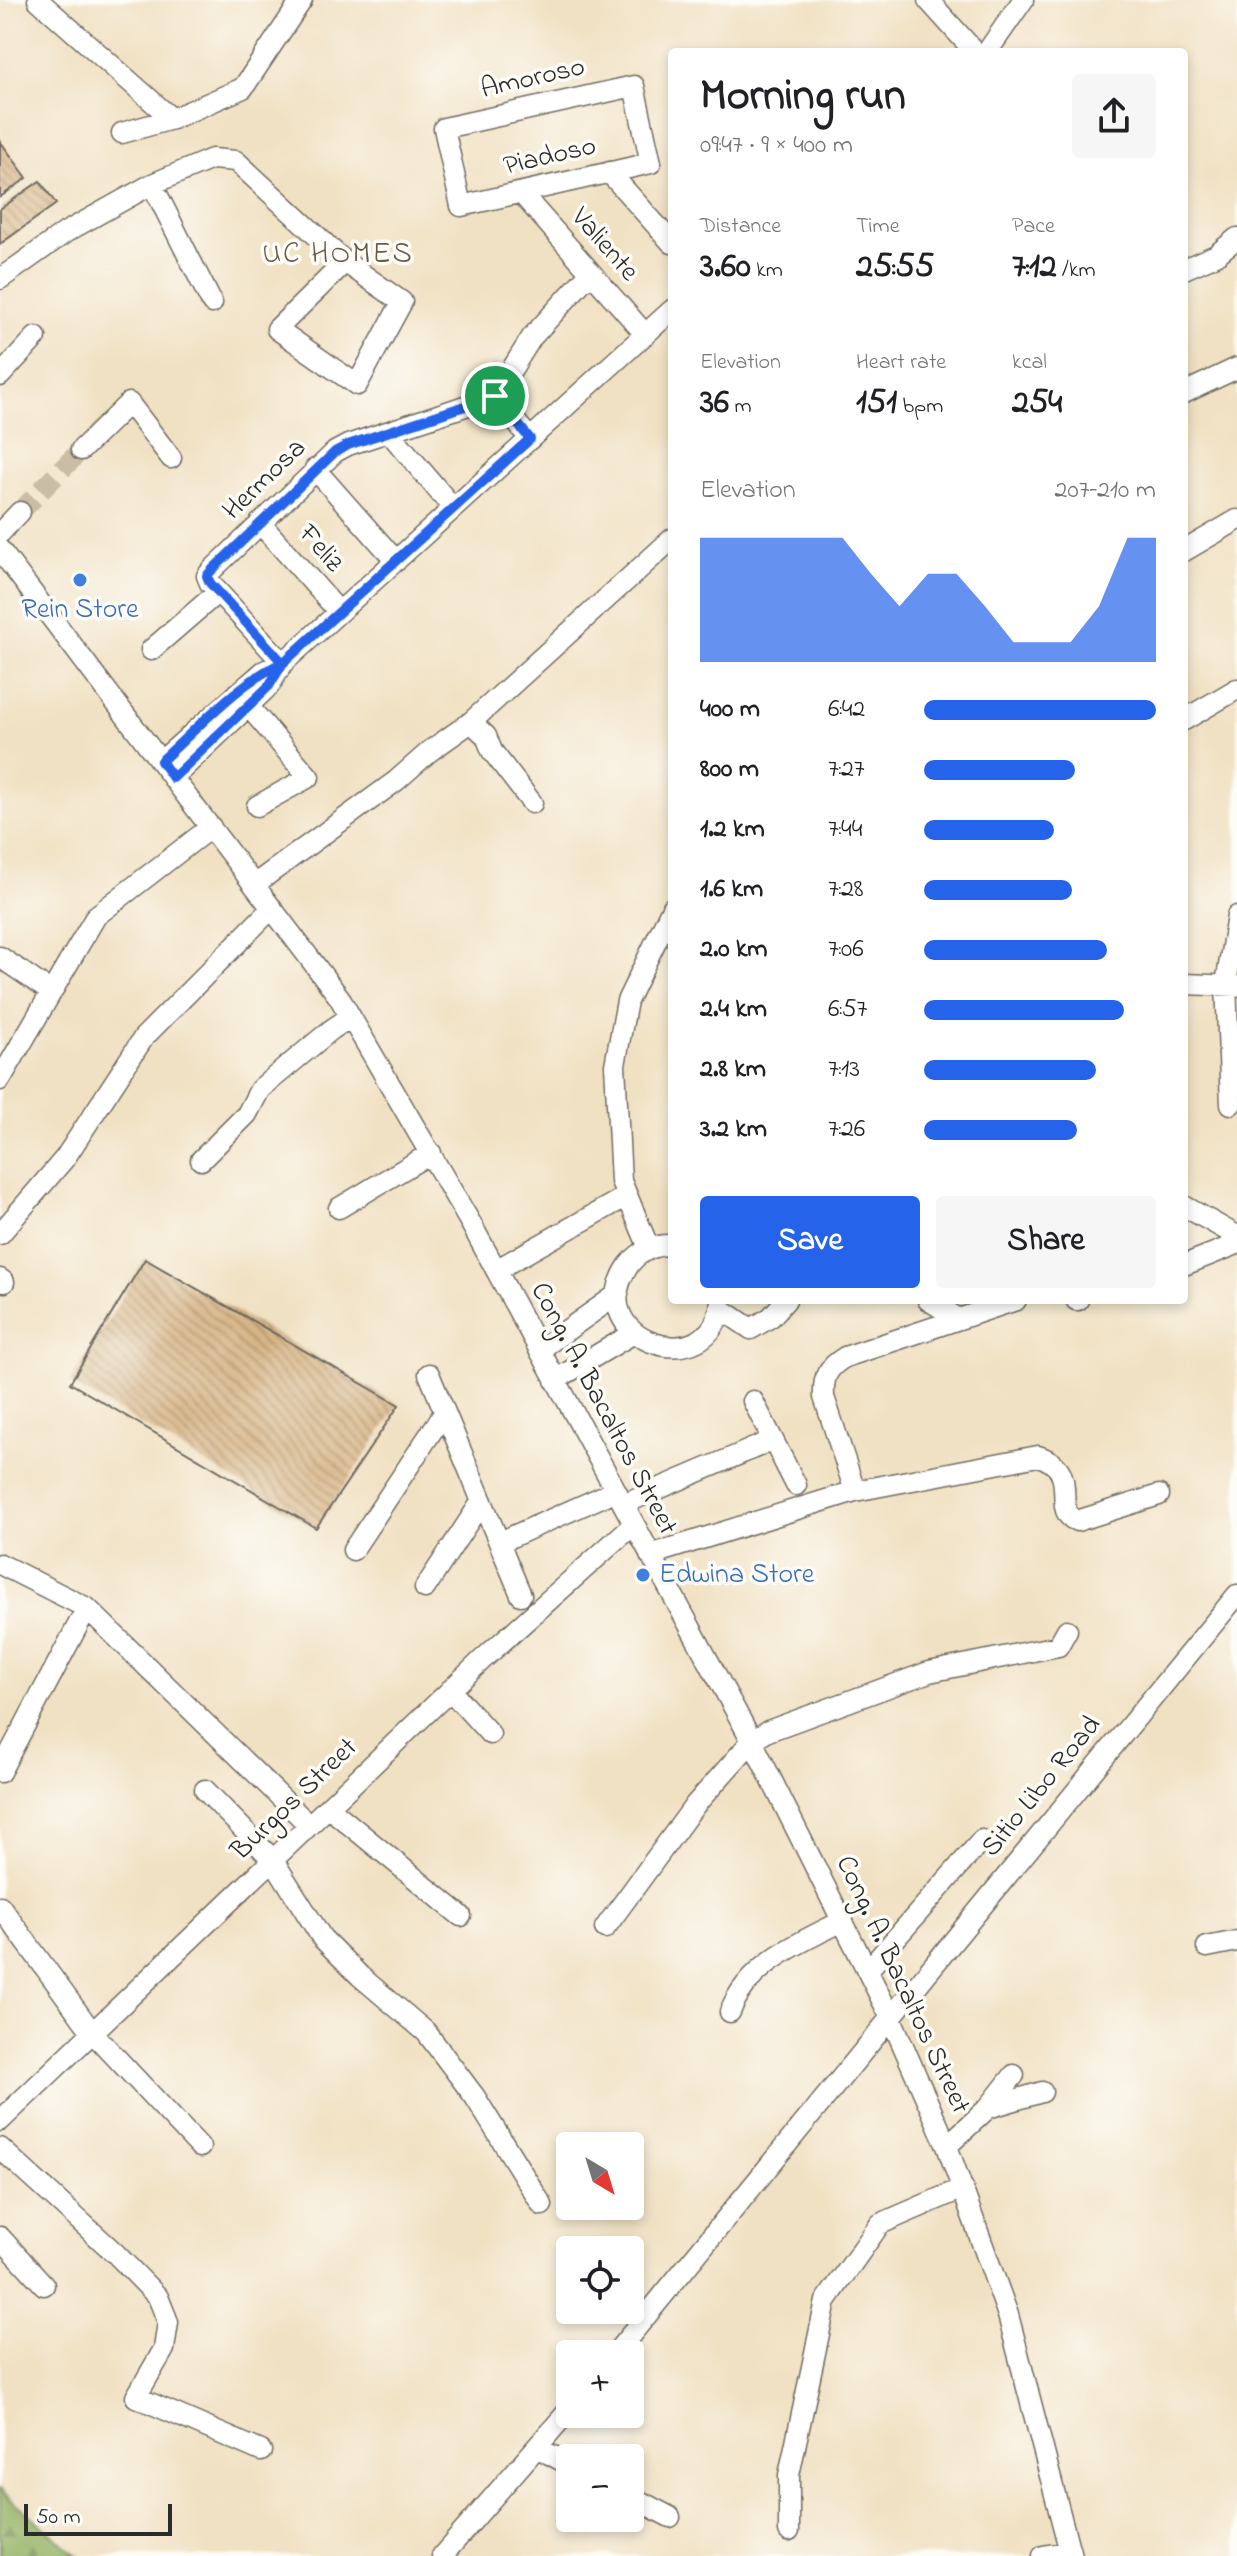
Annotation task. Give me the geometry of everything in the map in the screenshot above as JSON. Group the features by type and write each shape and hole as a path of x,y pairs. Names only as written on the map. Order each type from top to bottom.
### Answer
{"street":[{"path":"38,0 172,119"},
{"path":"122,133 172,119 243,88 302,0"},
{"path":"928,0 971,48"},
{"path":"990,48 1023,0"},
{"name":"Amoroso","path":"461,206 444,128 634,86 651,163"},
{"path":"0,279 66,232 152,184 212,159 236,161 345,262 402,302 357,385 277,329 345,262"},
{"name":"Piadoso","path":"461,206 651,163"},
{"path":"609,172 668,238"},
{"path":"152,184 212,303"},
{"name":"Valiente","path":"521,193 645,334"},
{"path":"1188,265 1216,255 1237,238"},
{"path":"530,439 495,396 532,337 590,273"},
{"path":"167,770 243,700 269,686 283,663 668,314"},
{"path":"0,376 36,337"},
{"path":"1188,391 1237,368"},
{"name":"Hermosa","path":"151,650 213,584 260,523 315,469 348,445 495,396"},
{"path":"81,450 129,403 171,458"},
{"path":"390,433 453,508"},
{"path":"315,469 396,561"},
{"path":"0,533 20,512"},
{"path":"1188,549 1237,520"},
{"name":"Feliz","path":"260,523 339,612"},
{"path":"255,884 471,722 668,543"},
{"name":"Cong. A. Bacaltos Street","path":"0,550 6,571 167,770 339,997 496,1270 752,1741 868,1970 947,2146 1008,2315 1070,2554"},
{"path":"213,584 283,663"},
{"path":"1188,718 1237,689"},
{"path":"243,700 309,777 257,806"},
{"path":"471,722 486,736 492,751 532,803"},
{"path":"0,1080 96,916 211,827"},
{"path":"0,1234 65,1158 144,1037 272,908"},
{"path":"649,1248 621,1181 615,1065 627,1001 668,916"},
{"path":"1231,1104 1232,985 1237,916"},
{"path":"0,957 51,992"},
{"path":"1188,984 1232,985"},
{"path":"201,1160 247,1114 260,1089 350,1017"},
{"path":"339,1208 431,1153"},
{"path":"496,1270 627,1196"},
{"path":"1188,1208 1237,1236"},
{"path":"1188,1263 1237,1244"},
{"path":"668,1246 649,1248 633,1259 622,1275 618,1294 621,1315 634,1333 646,1342 661,1347 676,1347 704,1335 714,1323 720,1304 751,1329 771,1317 782,1304"},
{"path":"539,1350 618,1294"},
{"path":"935,1304 959,1319"},
{"path":"855,1491 824,1397 823,1383 829,1367 845,1357 1004,1304"},
{"path":"555,1380 634,1333"},
{"path":"429,1374 521,1595"},
{"path":"753,1401 796,1485"},
{"path":"353,1550 444,1413"},
{"path":"500,1542 773,1440"},
{"path":"650,1555 855,1491 1038,1456 1053,1461 1063,1474 1066,1512 1077,1521 1159,1495"},
{"path":"425,1588 482,1501"},
{"name":"Burgos Street","path":"0,2121 450,1690 633,1525"},
{"path":"0,1564 87,1608 309,1825"},
{"name":"Sitio Libo Road","path":"626,2340 1237,1595"},
{"path":"0,1772 87,1608"},
{"path":"605,1928 695,1805 752,1741 768,1731 929,1672 1058,1646 1067,1630"},
{"path":"450,1690 490,1734"},
{"path":"205,1790 273,1860 322,1938 360,1976 426,2032 475,2097 542,2205"},
{"path":"328,1807 461,1916"},
{"path":"868,1970 982,1840"},
{"path":"0,1906 92,2032 200,2147"},
{"path":"730,2012 735,1998 756,1972 797,1943 843,1921"},
{"path":"1207,1947 1237,1941"},
{"path":"947,2146 988,2108 1014,2075"},
{"path":"988,2108 1042,2092"},
{"path":"0,2148 115,2253 158,2297 168,2322 164,2349 136,2397 261,2451"},
{"path":"789,2531 789,2475 826,2301 880,2224 963,2188"},
{"path":"0,2237 44,2285"},
{"path":"442,2556 556,2426"},
{"path":"538,2448 556,2458"},
{"path":"644,2503 670,2517"},
{"path":"1043,2556 1070,2554"}],"green space":[{"path":"0,2490 78,2556 0,2556"}],"building":[{"path":"0,141 27,178 0,197"},
{"path":"40,181 56,204 0,244 0,209"},
{"path":"145,1259 399,1405 316,1528 70,1383"}],"tunnel":[{"path":"20,512 81,450"}],"place":[{"name":"Rein Store","path":"80,580"},
{"name":"Edwina Store","path":"643,1575"}],"district":[{"name":"UC HOMES","path":"338,255"}],"route":[{"path":"495,396 335,452 211,571 207,576 210,583 283,663 264,671 249,683 161,761 173,778 269,686 283,663 530,439 495,396"}]}
